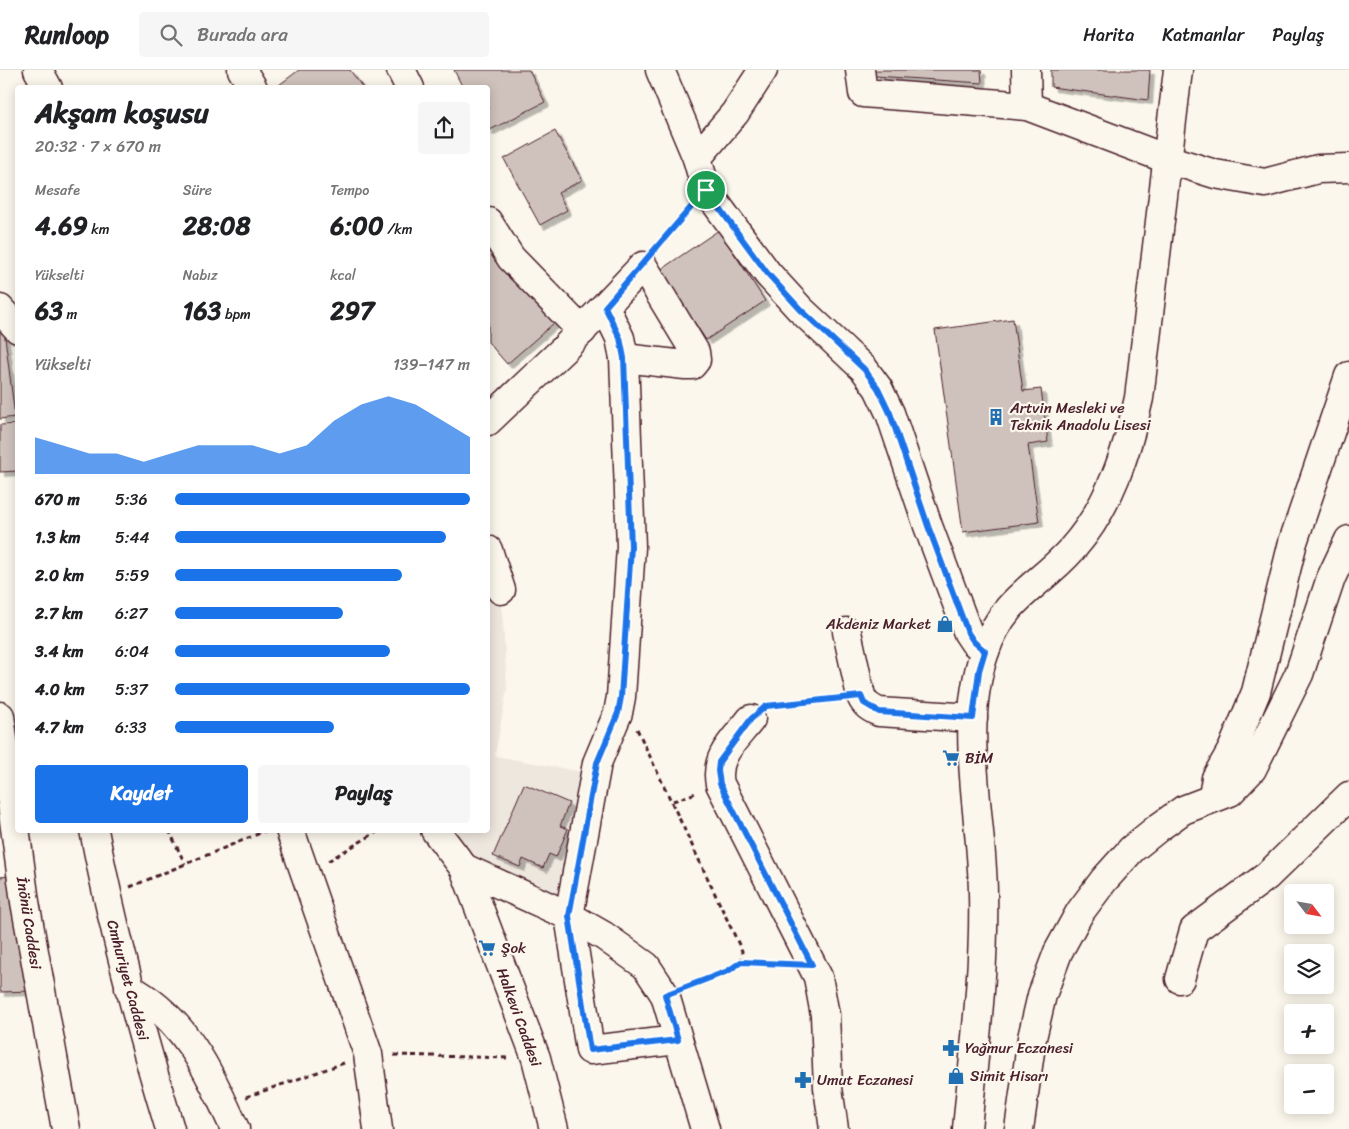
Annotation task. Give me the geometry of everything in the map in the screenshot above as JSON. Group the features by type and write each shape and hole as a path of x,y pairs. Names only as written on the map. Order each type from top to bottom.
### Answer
{"street":[{"path":"38,70 46,85"},
{"path":"242,70 251,85"},
{"path":"401,70 408,85"},
{"path":"660,70 697,158 706,190 768,274 800,309 864,369 878,388 890,413 928,526 968,633 974,642 985,651"},
{"path":"697,158 734,113 763,70"},
{"path":"860,70 863,93 1027,106 1167,159 1215,174 1265,184 1318,169 1349,168"},
{"path":"1026,70 1027,106"},
{"path":"967,1129 983,930 984,891 973,718 979,671 985,651 1000,618 1020,597 1060,562 1089,527 1118,471 1132,431 1139,398 1178,70"},
{"path":"490,225 511,258 582,331"},
{"path":"490,419 582,331 643,266 696,352 696,360 692,365 685,365 624,358"},
{"path":"605,307 620,338 624,358 631,547 621,697 618,713 597,763 569,916 590,1050 678,1040"},
{"path":"0,309 15,326"},
{"path":"1213,797 1216,778 1232,750 1256,692 1293,542 1349,376"},
{"path":"1019,1129 1032,1038 1042,995 1058,952 1080,912 1104,880 1132,849 1183,810 1230,792 1252,769 1299,674 1331,578 1349,540"},
{"path":"490,556 501,590"},
{"path":"847,632 864,703 879,712 973,718"},
{"name":"İnönü Caddesi","path":"0,716 4,761 25,902 66,1129"},
{"path":"751,719 719,762 720,784 812,965 822,996 828,1088 834,1129"},
{"path":"1180,979 1194,930 1267,876 1349,796"},
{"name":"Cmhuriyet Caddesi","path":"95,833 107,897 129,988 170,1129"},
{"path":"291,833 368,1054 378,1129"},
{"name":"Halkevi Caddesi","path":"437,833 464,868 536,1058 554,1129"},
{"path":"464,868 569,916 604,936 646,966 665,995 705,1129"},
{"path":"129,988 150,1000 184,1034 205,1067 235,1129"}],"path":[{"path":"643,266 706,190"},
{"path":"751,719 759,711 775,704 861,696"},
{"path":"618,713 640,732 739,943 742,951 741,962"},
{"path":"170,833 185,864"},
{"path":"107,897 259,833"},
{"path":"306,874 375,833"},
{"path":"665,995 728,971 741,962 812,965"},
{"path":"223,1105 368,1054 536,1058"}],"shaded area":[{"path":"490,556 501,590 507,689 495,756 594,774 569,916 464,868 437,833 490,833"}],"building":[{"path":"299,70 350,70 361,85 279,85"},
{"path":"454,70 529,70 545,102 490,130 490,85 462,85"},
{"path":"874,70 981,70 982,83 875,76"},
{"path":"1051,70 1150,70 1148,100 1051,87"},
{"path":"555,131 582,180 558,193 567,210 540,225 504,159"},
{"path":"719,230 765,301 706,340 660,270"},
{"path":"490,250 554,323 507,364 490,344"},
{"name":"Artvin Mesleki ve Teknik Anadolu Lisesi","path":"1013,319 1023,391 1041,389 1048,442 1028,445 1039,522 963,532 935,330"},
{"path":"3,321 15,417 0,419 0,322"},
{"path":"15,424 15,471 0,472 0,425"},
{"path":"524,784 569,803 560,826 568,829 556,857 549,854 543,868 523,859 520,867 493,856"},
{"path":"10,876 30,991 0,992 0,877"}],"place":[{"name":"Artvin Mesleki ve Teknik Anadolu Lisesi","path":"996,417"},
{"name":"Akdeniz Market","path":"945,624"},
{"name":"BİM","path":"951,758"},
{"name":"Şok","path":"487,948"},
{"name":"Yağmur Eczanesi","path":"951,1048"},
{"name":"Simit Hisarı","path":"956,1076"},
{"name":"Umut Eczanesi","path":"803,1080"}],"route":[{"path":"706,190 768,274 800,309 864,369 878,388 890,413 928,526 968,633 974,642 985,651 979,671 973,718 879,712 871,709 864,703 861,696 775,704 766,706 751,719 719,762 720,784 812,965 741,962 728,971 665,995 678,1040 590,1050 569,916 594,774 618,713 621,697 631,547 624,358 620,338 605,307 643,266 706,190"}]}
